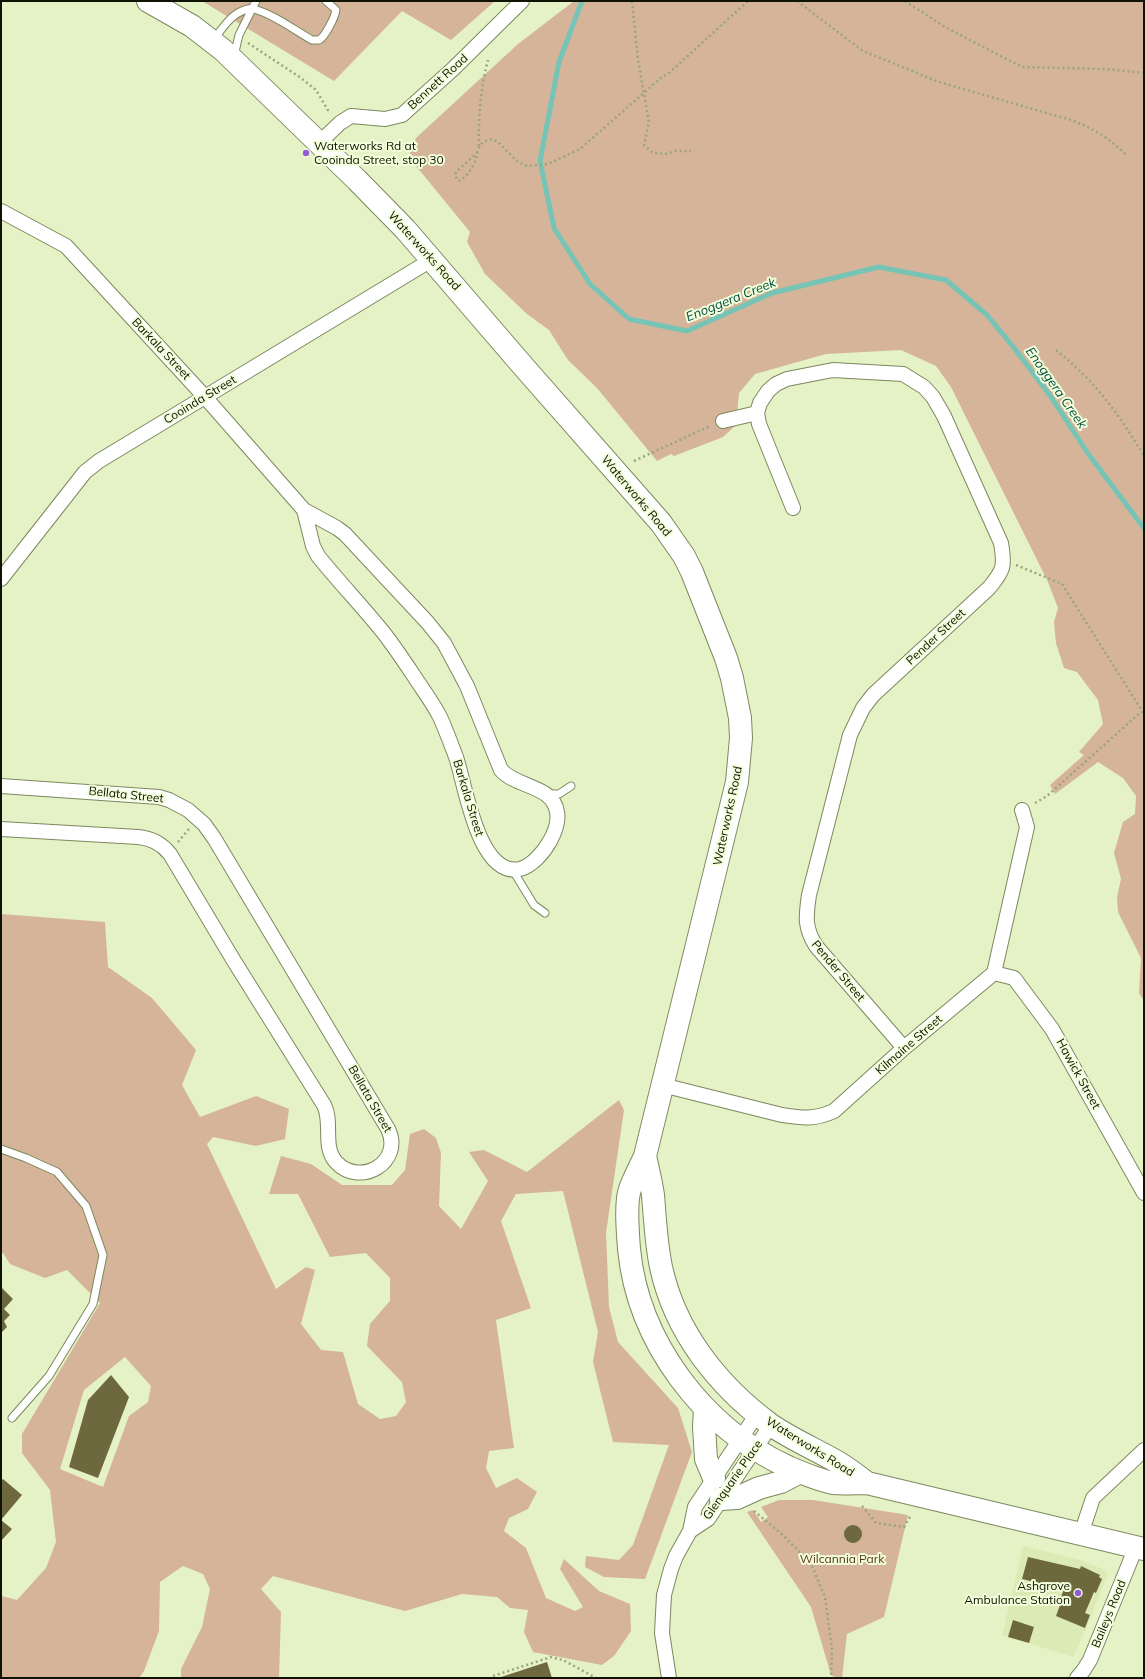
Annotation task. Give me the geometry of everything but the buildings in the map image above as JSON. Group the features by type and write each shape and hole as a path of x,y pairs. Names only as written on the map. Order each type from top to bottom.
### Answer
{"main road":[{"name":"Waterworks Road","path":"148,1 180,19 212,41 234,60 320,142 433,259 528,372 650,509 669,533 692,572 726,658 732,678 740,718 741,738 737,782 733,804 645,1156 629,1190 628,1238 632,1272 643,1309 659,1346 680,1379 705,1408 748,1444 800,1472 834,1483 866,1482 1140,1548"},
{"name":"Waterworks Road","path":"645,1156 652,1194 658,1249 662,1268 673,1305 690,1339 706,1363 730,1390 764,1419 800,1444 840,1463 866,1482"},
{"path":"705,1408 704,1427 706,1459 714,1478"},
{"path":"721,1499 737,1498 759,1488 781,1482 800,1472"}],"street":[{"name":"Bennett Road","path":"320,142 340,123 351,116 385,119 402,115 454,69 522,1"},
{"name":"Barkala Street","path":"1,211 66,246 205,397 304,510 345,534 428,623 444,643 463,678 502,770 512,779 544,793 552,800 556,808 557,822 554,834 545,850 525,867 512,870 498,863 484,846 473,818 456,757 435,708 390,641 318,556 313,546 304,510"},
{"name":"Cooinda Street","path":"1,579 85,472 110,454 433,259"},
{"path":"793,508 759,424 757,413 760,403 768,391 776,384 787,379 833,370 902,374 924,387 933,397 944,416 1001,542 1004,560"},
{"path":"724,420 757,413"},
{"name":"Pender Street","path":"904,1048 816,946 808,934 806,918 810,895 850,735 863,708 873,695 989,588 1000,574 1004,560"},
{"name":"Bellata Street","path":"1,786 150,795 175,802 198,818 209,830 388,1129 392,1140 391,1150 383,1163 371,1171 361,1173 350,1171 342,1167 332,1157 327,1115 324,1105 234,961 170,854 164,847 153,840 138,837 1,828"},
{"path":"994,973 1027,827 1022,810"},
{"name":"Kilmaine Street","path":"662,1085 782,1115 810,1119 822,1117 834,1112 904,1048 994,973"},
{"name":"Hawick Street","path":"994,973 1014,978 1052,1029 1144,1193"},
{"name":"Glenquarie Place","path":"690,1531 708,1519 721,1499 748,1444 764,1419"},
{"name":"Glenquarie Place","path":"669,1678 662,1633 664,1595 671,1568 690,1531 695,1507 714,1478 748,1444"},
{"path":"1081,1534 1093,1498 1144,1450"},
{"name":"Baileys Road","path":"1077,1678 1090,1660 1140,1548"}],"lane":[{"path":"234,60 238,35 256,1"},
{"path":"212,41 235,14 242,10 253,8 265,13 312,40 318,40 323,37 336,10 326,1"},
{"path":"544,793 556,794 571,786"},
{"path":"512,870 534,905 545,913"},
{"path":"1,1149 57,1172 86,1206 103,1255 93,1304 49,1376 12,1418"}],"path":[{"path":"632,1 638,60 649,122 644,145 653,153 659,154 667,154 675,150 691,151"},
{"path":"479,146 485,141 492,139 498,142 518,162 527,166 546,164 580,149 662,77 669,73 748,1"},
{"path":"797,1 863,51 939,82 1084,125 1100,133 1126,155"},
{"path":"905,1 945,27 1022,67 1104,69 1144,73"},
{"path":"238,35 245,42 301,78 316,90 323,100 326,110 340,123"},
{"path":"478,152 456,172 455,176 458,181 462,180 467,175 476,160 478,152 478,124 484,72 488,60"},
{"path":"1056,350 1097,387 1121,419 1144,456"},
{"path":"634,461 724,420"},
{"path":"1004,560 1062,584 1143,713 1047,796 1022,810"},
{"path":"181,838 193,825"},
{"path":"862,1506 876,1523 904,1527 911,1515"},
{"path":"749,1507 761,1515 784,1536 811,1564 825,1597 832,1649 831,1678"},
{"path":"493,1676 551,1657 563,1660 596,1678"}],"shaded area":[{"path":"1023,1546 1080,1560 1105,1570 1108,1574 1073,1657 1002,1635"}],"green space":[{"path":"202,1 495,1 451,40 402,11 334,81"},
{"path":"574,1 1144,1 1144,1001 1139,993 1141,958 1118,912 1117,897 1121,879 1114,853 1123,822 1135,814 1136,796 1123,778 1098,762 1055,794 1050,785 1084,755 1079,752 1103,724 1098,700 1077,672 1064,668 1056,643 1054,622 1058,608 1048,582 951,387 936,366 901,350 826,354 755,374 739,393 736,425 723,437 674,456 671,454 657,461 597,388 568,360 549,330 527,314 485,274 467,242 470,232 412,161 410,148 417,137 518,44"},
{"path":"1,914 105,922 108,967 152,998 196,1050 182,1085 200,1117 256,1096 289,1109 285,1139 256,1146 213,1137 207,1144 276,1289 306,1267 315,1270 301,1324 321,1350 343,1352 358,1404 380,1419 396,1416 406,1402 402,1382 367,1346 370,1324 390,1301 390,1278 366,1253 330,1257 298,1194 269,1194 281,1156 311,1164 342,1185 392,1185 405,1170 410,1134 424,1129 436,1138 441,1153 439,1206 461,1229 488,1181 469,1152 484,1150 527,1172 619,1100 624,1110 606,1233 609,1307 618,1342 678,1408 692,1452 645,1579 604,1577 585,1567 586,1556 619,1560 633,1545 669,1445 613,1442 593,1362 598,1332 563,1191 516,1194 501,1221 531,1308 496,1320 514,1448 489,1451 486,1468 496,1488 517,1478 537,1492 528,1509 509,1518 504,1531 526,1548 546,1598 575,1611 583,1607 560,1569 564,1559 599,1591 630,1604 631,1631 614,1656 602,1665 533,1652 524,1632 528,1610 510,1608 497,1597 462,1594 405,1611 273,1576 261,1589 281,1612 279,1678 181,1678 181,1669 202,1627 210,1589 203,1574 183,1566 160,1582 159,1631 144,1671 139,1678 1,1678 1,1596 17,1600 46,1568 56,1542 50,1490 22,1453 22,1434 100,1303 67,1270 45,1278 10,1264 3,1253 1,1253","holes":["125,1357 151,1386 148,1402 129,1416 103,1487 60,1469 84,1390"]},
{"name":"Wilcannia Park","path":"779,1500 813,1500 908,1515 884,1617 847,1634 842,1678 837,1678 831,1675 811,1607 747,1512 753,1510 761,1522 768,1517 761,1507"}],"waterway":[{"name":"Enoggera Creek","path":"582,1 559,62 540,161 554,228 590,284 629,319 687,331 772,293 879,267 946,280 987,315 1015,349 1051,397 1089,455 1144,528"}],"place":[{"name":"Waterworks Rd at Cooinda Street, stop 30","path":"306,153"},
{"name":"Ashgrove Ambulance Station","path":"1078,1593"}]}
